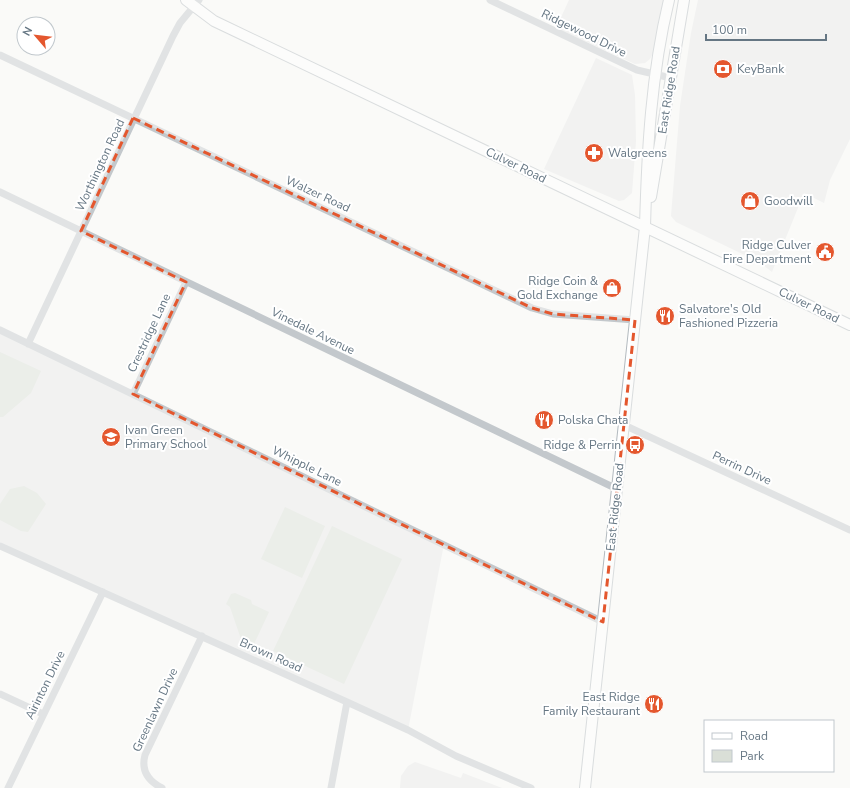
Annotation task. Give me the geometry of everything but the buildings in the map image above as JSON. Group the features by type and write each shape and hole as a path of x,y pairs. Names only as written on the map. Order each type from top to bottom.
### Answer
{"main road":[{"name":"Culver Road","path":"186,0 197,4 214,21 850,325"},
{"name":"East Ridge Road","path":"645,227 647,154 655,75 669,0"},
{"name":"East Ridge Road","path":"586,788 645,227 684,0"}],"street":[{"name":"Ridgewood Drive","path":"490,0 622,64 637,70 671,78"},
{"name":"Worthington Road","path":"28,344 133,118 173,36 180,23 197,4"},
{"name":"Walzer Road","path":"0,55 532,308 553,314 635,320"},
{"name":"Vinedale Avenue","path":"0,192 617,489"},
{"name":"Crestridge Lane","path":"133,394 186,282"},
{"name":"Whipple Lane","path":"0,330 603,622"},
{"name":"Perrin Drive","path":"624,425 850,530"},
{"name":"Brown Road","path":"0,546 408,730 456,756 531,788"},
{"name":"Airinton Drive","path":"8,788 103,592"},
{"name":"Greenlawn Drive","path":"162,788 156,785 145,774 145,755 202,636"},
{"path":"0,694 43,714"},
{"path":"331,788 347,702"}],"highlighted area":[{"path":"133,118 532,308 553,314 635,320 603,622 133,394 186,282 81,231"}],"shaded area":[{"path":"569,0 664,0 653,53 650,59 645,63 635,64 556,28"},
{"path":"698,0 850,0 850,139 830,180 824,203 804,193 772,272 759,262 676,222 671,216 680,106 691,33"},
{"path":"596,58 632,75 635,95 636,141 632,193 624,200 619,201 544,169"},
{"name":"Ivan Green Primary School","path":"0,330 444,544 408,730 0,547"},
{"path":"415,762 461,778 463,773 502,788 400,788 401,776 408,766"}],"green space":[{"path":"0,352 41,371 31,393 3,417 0,417"},
{"path":"24,486 37,493 46,504 28,532 21,531 0,520 0,504 10,489"},
{"path":"285,507 325,526 302,578 261,559"},
{"path":"332,526 402,559 344,684 273,651"},
{"path":"235,593 251,600 252,604 269,612 253,646 242,642 230,607 226,604 231,594"}],"place":[{"name":"KeyBank","path":"723,69"},
{"name":"Walgreens","path":"594,153"},
{"name":"Goodwill","path":"750,201"},
{"name":"Ridge Culver Fire Department","path":"825,252"},
{"name":"Ridge Coin & Gold Exchange","path":"612,288"},
{"name":"Salvatore's Old Fashioned Pizzeria","path":"665,316"},
{"name":"Polska Chata","path":"544,420"},
{"name":"Ivan Green Primary School","path":"111,437"},
{"name":"Ridge & Perrin","path":"635,445"},
{"name":"East Ridge Family Restaurant","path":"654,704"}]}
